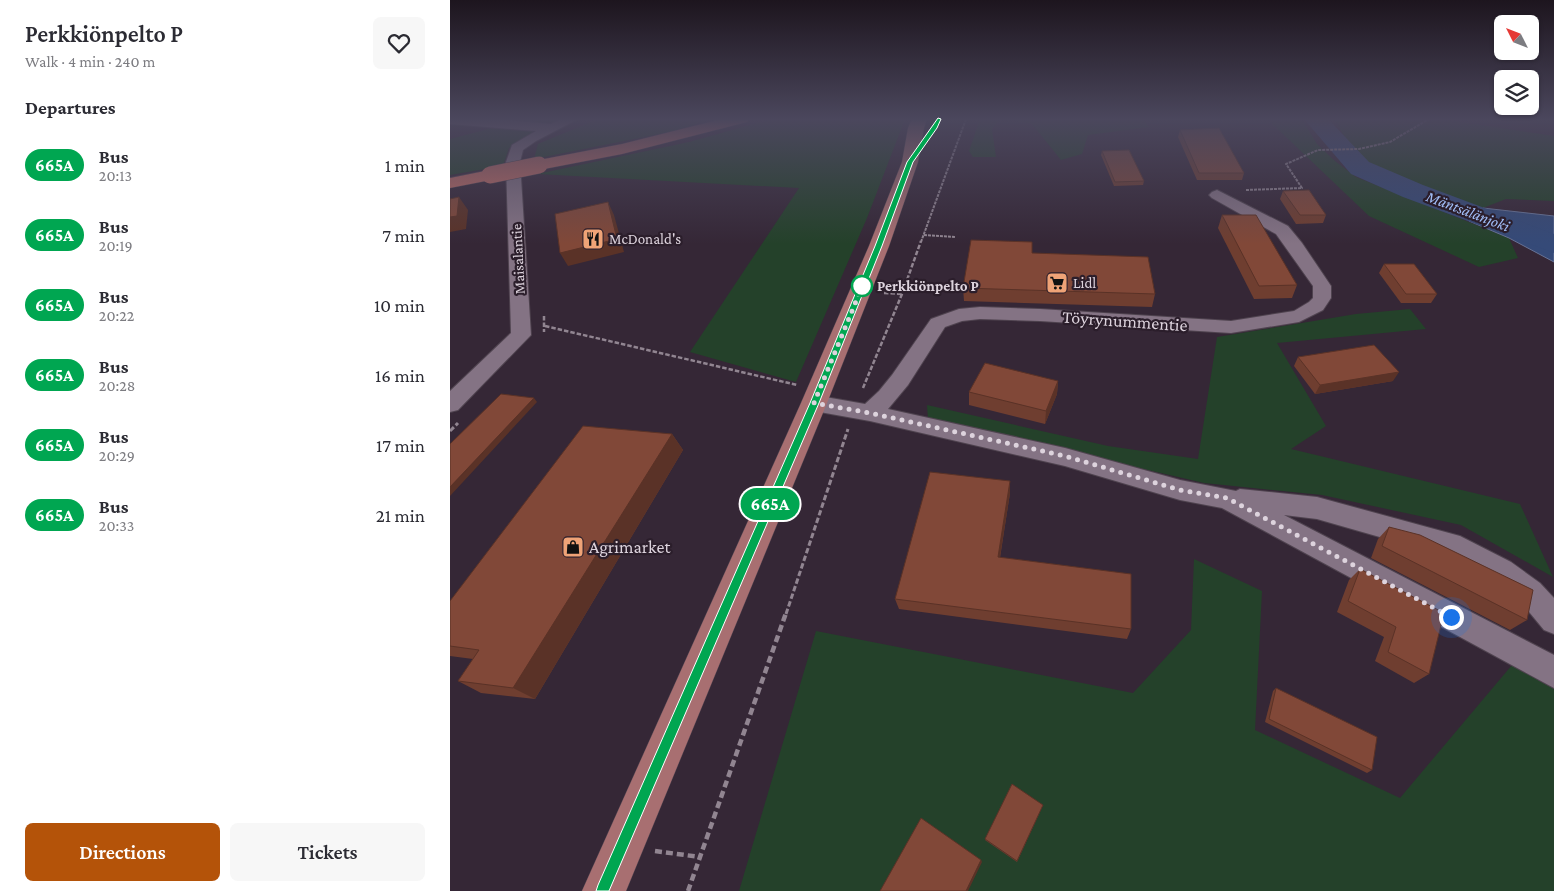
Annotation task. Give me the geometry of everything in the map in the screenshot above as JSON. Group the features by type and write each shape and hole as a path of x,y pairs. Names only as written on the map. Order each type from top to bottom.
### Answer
{"highway":[{"path":"450,183 560,161"}],"main road":[{"path":"604,891 817,397 879,246 910,162"}],"street":[{"name":"Maisalantie","path":"450,404 521,335 513,161"},
{"name":"Töyrynummentie","path":"862,412 887,397 938,323 959,315 980,313 1040,315 1231,327 1275,322 1299,316 1316,306 1322,298 1322,286 1282,230 1218,195"},
{"path":"817,397 862,412 1065,456 1180,490 1227,498 1317,508 1460,548 1501,571 1530,592 1554,620"},
{"path":"1227,498 1554,672"}],"path":[{"path":"688,891 786,614 862,412 902,294 951,161"},
{"path":"1218,195 1237,191 1302,188 1286,164 1294,161"},
{"path":"924,235 955,236"},
{"path":"878,293 902,294"},
{"path":"545,326 817,397"},
{"path":"622,847 700,858"}],"green space":[{"path":"450,161 505,161 503,166 450,175"},
{"path":"601,161 889,161 867,218 796,382 690,352 799,188 537,174"},
{"path":"1311,161 1335,161 1356,177 1509,238 1518,258 1479,267 1369,216"},
{"path":"1366,161 1554,161 1554,201 1506,199 1483,208 1415,185 1369,164"},
{"path":"1410,309 1426,329 1277,343 1326,426 1291,449 1520,504 1553,577 1461,525 1322,495 1204,483 928,419 927,405 1108,446 1198,459 1217,337 1356,314"},
{"path":"1194,559 1262,591 1255,730 1400,798 1512,665 1554,689 1554,891 739,891 816,631 1133,693 1191,630"}],"water":[{"path":"1483,208 1554,216 1554,262 1509,238 1469,221"}],"building":[{"path":"1106,161 1134,161 1144,181 1115,182"},
{"path":"1194,161 1237,161 1244,173 1199,173"},
{"path":"1309,190 1326,215 1300,215 1283,191"},
{"path":"459,197 457,216 450,217 450,199"},
{"path":"608,202 617,239 560,253 555,214"},
{"path":"1222,215 1256,215 1297,285 1259,286"},
{"name":"Lidl","path":"971,240 1032,242 1032,253 1148,257 1155,294 963,288"},
{"path":"1384,264 1414,264 1437,294 1406,294"},
{"path":"1374,345 1399,372 1320,385 1298,357"},
{"path":"985,363 1058,381 1046,411 969,392"},
{"path":"501,394 534,398 450,487 450,444"},
{"name":"Agrimarket","path":"583,426 672,434 513,688 458,681 479,650 450,646 450,601"},
{"path":"930,472 1010,481 998,557 1131,574 1131,629 895,599"},
{"path":"1389,527 1420,535 1533,590 1527,620 1382,546"},
{"path":"1360,569 1444,613 1429,674 1388,652 1396,627 1348,601"},
{"path":"1276,688 1377,737 1372,770 1269,719"},
{"path":"1012,784 1043,805 1017,861 985,839"},
{"path":"921,818 981,860 966,891 880,891"}],"waterway":[{"name":"Mäntsälänjoki","path":"1353,161 1360,168 1413,191 1554,244"}],"bus line":[{"name":"665A","path":"604,891 814,403 879,246 911,161"}],"place":[{"name":"McDonald's","path":"593,239"},
{"name":"Lidl","path":"1057,283"},
{"name":"Perkkiönpelto P","path":"862,286"},
{"name":"Agrimarket","path":"573,547"}],"route":[{"path":"862,286 864,282 814,403 870,413 1065,456 1180,490 1227,498 1451,617"}]}
